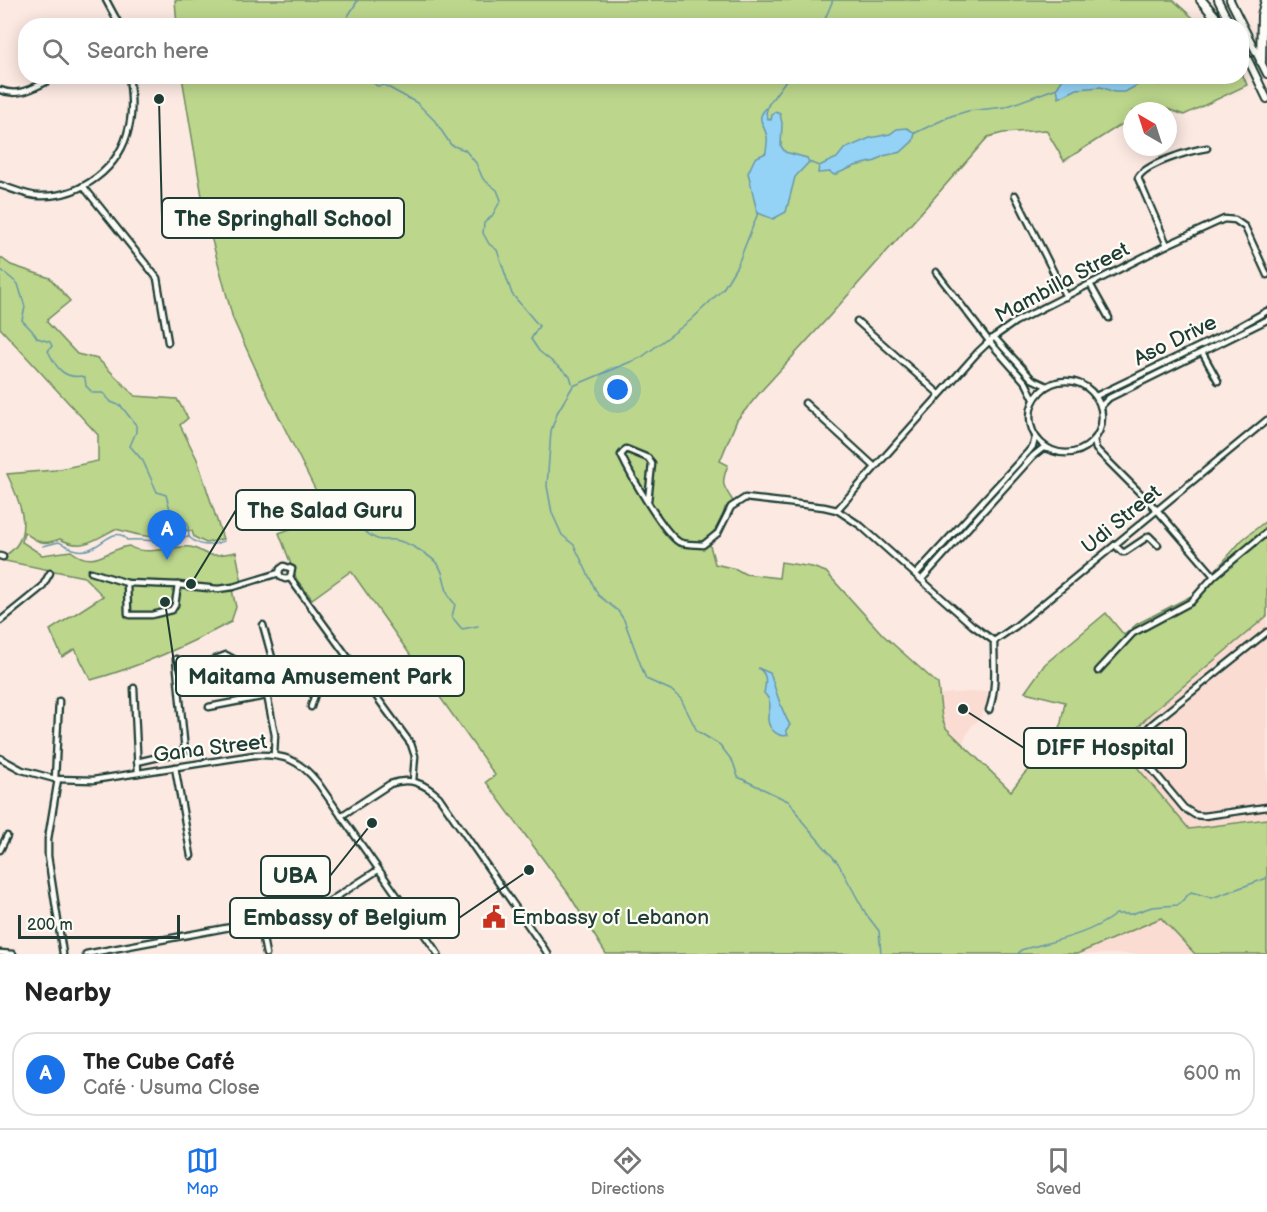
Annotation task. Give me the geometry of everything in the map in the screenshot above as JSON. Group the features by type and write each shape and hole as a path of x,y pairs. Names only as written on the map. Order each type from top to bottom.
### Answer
{"highway":[{"path":"1201,0 1216,18"},
{"path":"1261,61 1262,15 1266,0"}],"main road":[{"path":"1218,0 1227,18"},
{"path":"1230,0 1239,18"},
{"path":"1249,37 1267,74"},
{"path":"1249,62 1267,99"}],"street":[{"path":"106,0 116,18"},
{"path":"0,90 11,94 21,94 43,84"},
{"path":"0,185 39,196 63,194 83,186 101,174 123,145 129,127 132,109 130,84"},
{"path":"1167,244 1138,178 1144,171 1190,151 1207,148"},
{"path":"83,186 157,278 168,342"},
{"path":"1015,195 1066,297"},
{"name":"Mambilla Street","path":"837,510 989,341 1015,322 1167,244 1229,218 1245,227 1267,275"},
{"path":"936,272 989,341 1026,383 1034,399"},
{"path":"1090,284 1109,318"},
{"name":"Aso Drive","path":"1096,396 1233,330 1267,311"},
{"name":"Aso Drive","path":"1101,406 1109,398 1267,320"},
{"path":"857,321 939,394"},
{"path":"994,337 1032,379 1047,386"},
{"path":"1202,352 1218,381"},
{"path":"916,574 1028,452 1035,441 1030,421 1034,399 1047,386 1057,382 1072,381 1086,386 1096,396 1101,406 1102,424 1094,440 1085,448 1071,453 1043,448 922,579"},
{"path":"805,403 875,467"},
{"name":"Udi Street","path":"994,641 1017,626 1267,420"},
{"path":"1034,435 1049,449"},
{"path":"1094,440 1096,449 1157,510 1214,576"},
{"path":"648,501 652,465 648,458 626,449 622,457 648,501 670,532 681,543 703,545 718,533 730,507 745,498 808,504 837,510 861,526 972,625 994,641 994,687 989,710"},
{"path":"1098,670 1133,633 1191,602 1214,576 1267,532"},
{"path":"1115,545 1125,552 1149,536 1158,545"},
{"path":"91,572 127,584 218,589 233,587 279,573 280,569 288,566 292,569 290,578 411,744 415,756 413,781"},
{"path":"0,621 42,587 50,573"},
{"path":"279,573 285,579 290,578"},
{"path":"127,584 130,615 152,615 172,610 178,585"},
{"path":"262,625 276,675 265,681"},
{"path":"1267,632 1143,732 1138,749 1140,755 1184,807 1195,815 1204,816 1267,807"},
{"path":"224,647 226,655"},
{"path":"205,663 226,655 262,673 275,735 274,755"},
{"path":"137,762 185,751 176,659"},
{"path":"311,707 322,672 360,672"},
{"path":"134,688 138,773"},
{"path":"209,707 266,696"},
{"path":"58,701 57,779 48,839 48,856 63,954"},
{"name":"Gana Street","path":"0,759 22,770 57,779 93,780 254,755 274,755 300,764 341,816 438,954"},
{"path":"175,767 191,856"},
{"path":"341,816 390,784 399,781 413,781 426,786 439,797 548,954"},
{"path":"0,850 7,837"},
{"path":"86,954 294,916 317,909 378,870"},
{"path":"260,923 266,954"},
{"path":"0,953 13,954"}],"shaded area":[{"path":"1267,616 1267,819 1189,829 1131,760 1129,737 1149,715"},
{"path":"987,691 988,700 980,719 972,725 962,744 943,723 940,694"},
{"path":"1162,918 1195,954 1077,954"}],"green space":[{"path":"175,0 1173,0 1193,18 176,18"},
{"path":"183,84 1247,84 1184,115 1177,112 1177,102 1123,102 1123,124 1064,161 1046,130 1003,133 988,137 737,420 720,461 728,465 724,484 733,501 725,508 721,523 708,538 715,564 736,569 745,574 779,578 781,562 812,567 826,572 883,635 938,684 942,718 946,728 1011,791 1024,774 1046,755 1061,723 1065,702 1025,692 1045,664 1106,613 1124,635 1137,624 1195,594 1242,540 1267,520 1267,616 1149,715 1129,737 1131,760 1189,829 1267,819 1267,954 1195,954 1161,918 1077,954 606,954 568,893 486,782 495,775 351,571 312,599 297,580 279,533 328,515 262,383 233,319 205,214"},
{"path":"0,257 11,265 50,278 70,301 47,322 77,354 98,359 135,396 177,399 188,418 180,425 197,459 223,539 206,543 194,537 192,531 188,530 153,536 115,529 82,544 60,539 40,542 24,532 22,542 42,555 71,551 87,559 94,559 129,546 143,551 190,547 214,555 236,552 243,588 232,590 236,607 231,622 163,655 91,680 75,649 62,657 50,630 103,596 84,577 0,560 19,542 23,520 17,496 7,474 55,470 98,461 98,435 0,328"}],"water":[{"path":"1060,84 1139,84 1125,92 1114,92 1101,87 1077,89 1059,98 1057,88"},
{"path":"768,106 766,113 768,119 771,120 772,115 776,112 780,114 781,146 785,152 807,158 809,162 795,177 786,212 773,219 758,213 748,173 755,158 766,153 767,137 761,118"},
{"path":"907,128 915,133 913,141 901,152 883,156 876,161 855,166 834,175 830,172 818,173 819,166 837,158 844,149 870,138 890,134 897,129"},
{"path":"758,668 770,673 790,725 786,730 788,735 778,734 769,724 770,704 764,693 766,679"}],"waterway":[{"path":"347,18 358,0"},
{"path":"825,18 833,0"},
{"path":"375,84 384,85 417,103 435,121 451,145 465,150 476,163 483,179 497,190 501,200 492,216 484,223 483,233 489,244 497,250 512,294 539,326 531,339 539,351 570,376 573,386 557,413 551,431 547,486 552,513 562,535 574,545 598,595 618,611 624,620 646,679 671,690 681,699 697,731 720,745 733,762 738,777 790,802 802,821 838,863 866,914 879,931 881,954"},
{"path":"768,105 783,84"},
{"path":"915,133 951,116 968,111 1005,107 1057,88"},
{"path":"809,162 819,166"},
{"path":"573,386 642,357 691,320 723,289 738,264 758,213"},
{"path":"0,269 18,284 25,307 22,320 37,338 50,342 52,346 48,351 57,367 70,376 85,378 86,386 93,393 103,393 111,402 121,406 136,425 136,432 130,446 143,461 157,492 166,495 170,509 188,523 189,537"},
{"path":"325,511 341,513 370,536 381,540 400,541 413,546 431,558 439,566 447,591 455,604 452,617 462,629 478,626"},
{"path":"43,546 59,542 75,550 86,550 118,535 127,540 159,541 189,537 206,545 224,541"},
{"path":"1018,954 1021,950 1083,932 1116,914 1131,914 1152,907 1178,905 1191,892 1212,898 1267,878"}],"place":[{"name":"The Springhall School","path":"159,99"},
{"name":"The Cube Café","path":"167,560"},
{"name":"The Salad Guru","path":"191,584"},
{"name":"Maitama Amusement Park","path":"165,602"},
{"name":"DIFF Hospital","path":"963,709"},
{"name":"UBA","path":"372,823"},
{"name":"Embassy of Belgium","path":"529,870"},
{"name":"Embassy of Lebanon","path":"494,917"}]}
